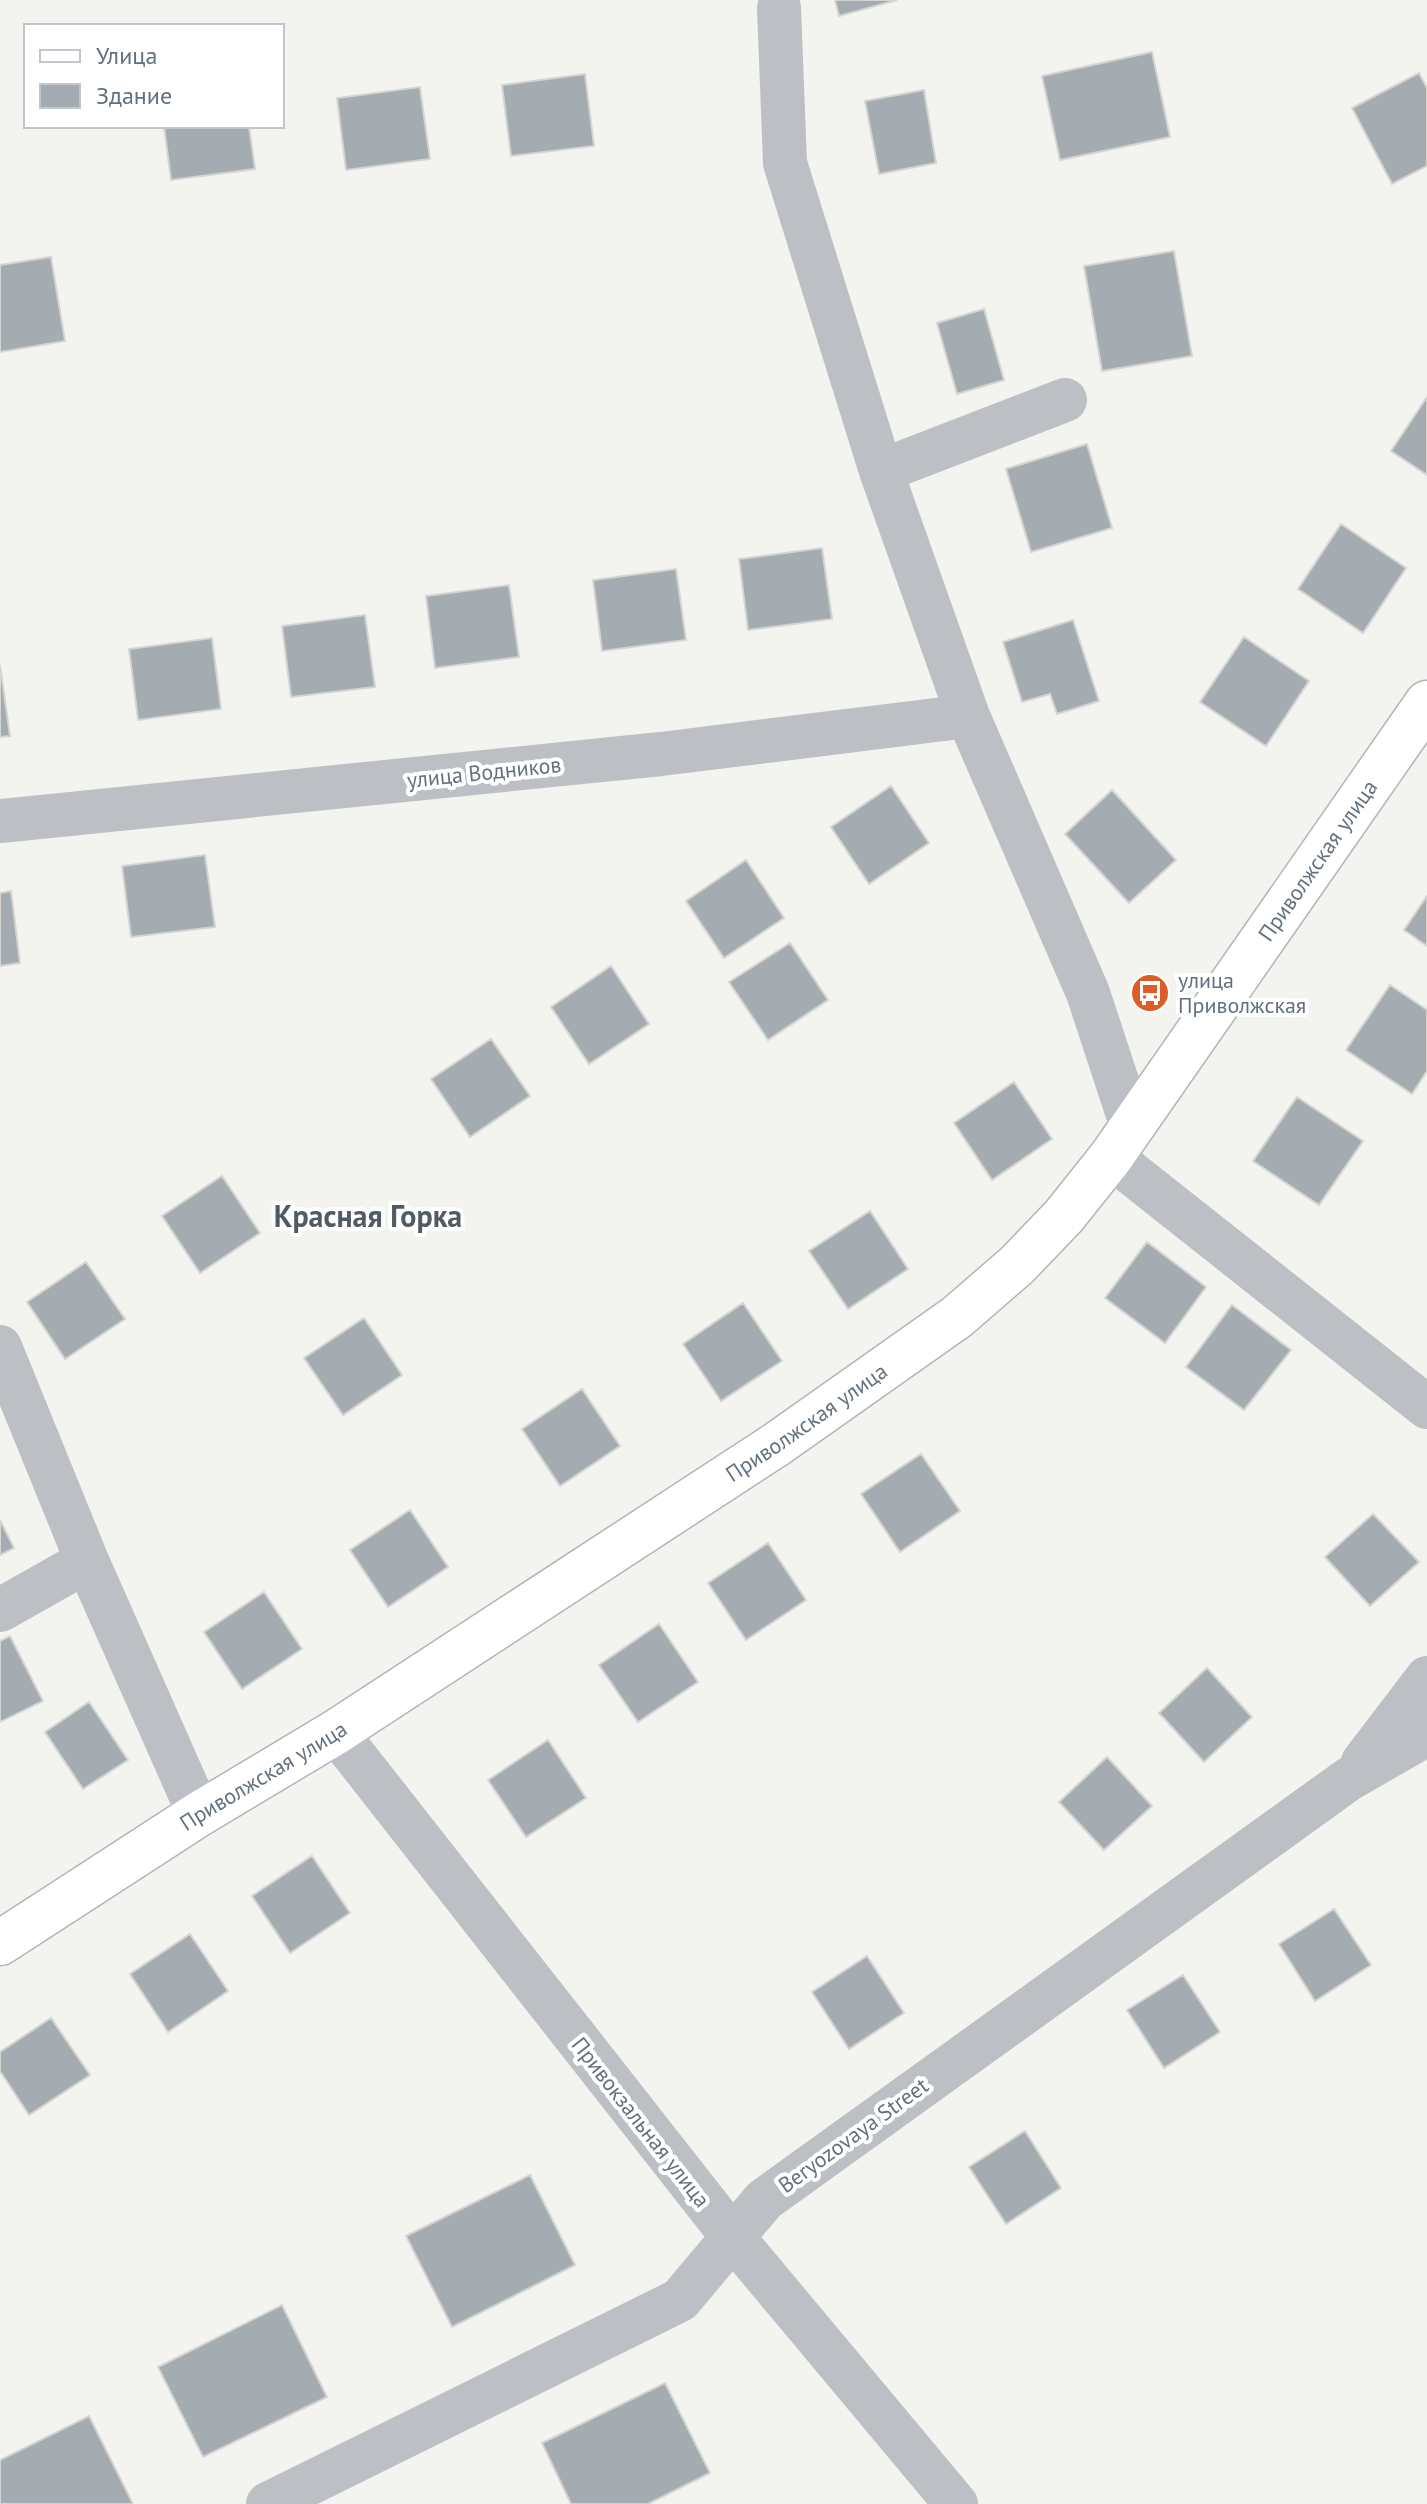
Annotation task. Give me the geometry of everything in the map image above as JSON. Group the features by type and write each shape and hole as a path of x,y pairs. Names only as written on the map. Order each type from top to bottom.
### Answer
{"main road":[{"name":"Приволжская улица","path":"0,1943 199,1814 336,1732 777,1444 957,1317 1017,1265 1064,1216 1122,1142 1427,703"}],"street":[{"path":"779,8 785,163 881,471 968,716 1088,993 1122,1142 1427,1407"},
{"path":"881,471 1065,400"},
{"name":"улица Водников","path":"0,821 661,754 968,716"},
{"path":"0,1347 87,1561 199,1814"},
{"path":"0,1610 87,1561"},
{"path":"1349,1779 1427,1678"},
{"name":"Привокзальная улица","path":"336,1732 731,2235 956,2504"},
{"name":"Beryozovaya Street","path":"268,2504 680,2300 731,2235 764,2200 1349,1779 1427,1734"}],"building":[{"path":"835,0 897,0 839,16"},
{"path":"1152,52 1170,137 1060,160 1042,76"},
{"path":"1419,73 1427,88 1427,166 1392,184 1352,108"},
{"path":"585,74 594,146 511,156 502,85"},
{"path":"420,87 430,159 346,170 337,98"},
{"path":"924,90 936,163 879,174 865,101"},
{"path":"164,128 249,128 255,169 171,180"},
{"path":"1174,251 1192,356 1102,371 1084,266"},
{"path":"51,257 65,341 0,352 0,265"},
{"path":"984,309 1004,380 957,394 937,323"},
{"path":"1427,397 1427,475 1391,451"},
{"path":"1087,444 1112,528 1031,552 1006,469"},
{"path":"1341,524 1406,568 1363,633 1298,589"},
{"path":"822,548 832,619 748,630 739,559"},
{"path":"676,569 686,640 602,651 593,580"},
{"path":"509,585 519,657 435,668 426,596"},
{"path":"365,615 375,687 291,697 282,626"},
{"path":"1073,620 1099,701 1057,714 1050,694 1022,702 1003,642"},
{"path":"1244,637 1309,681 1266,746 1200,702"},
{"path":"212,638 221,709 138,720 129,649"},
{"path":"0,665 10,736 0,737"},
{"path":"891,786 929,843 869,884 831,827"},
{"path":"1112,790 1176,860 1129,903 1065,834"},
{"path":"205,855 215,927 131,937 122,866"},
{"path":"746,860 784,918 724,958 686,901"},
{"path":"11,891 20,963 0,966 0,893"},
{"path":"1427,896 1427,946 1404,930"},
{"path":"790,943 828,1000 768,1040 729,982"},
{"path":"611,966 649,1024 589,1064 551,1007"},
{"path":"1390,985 1427,1010 1427,1071 1412,1094 1346,1050"},
{"path":"491,1039 530,1096 470,1137 431,1079"},
{"path":"1014,1082 1052,1139 992,1180 954,1123"},
{"path":"1297,1097 1363,1141 1319,1205 1253,1161"},
{"path":"222,1176 260,1233 200,1273 162,1216"},
{"path":"870,1211 908,1269 848,1309 809,1251"},
{"path":"1147,1242 1206,1287 1165,1343 1105,1298"},
{"path":"86,1262 125,1319 65,1359 27,1302"},
{"path":"743,1303 782,1361 721,1401 683,1344"},
{"path":"1232,1305 1291,1350 1244,1410 1186,1367"},
{"path":"364,1318 402,1375 343,1415 304,1358"},
{"path":"582,1389 620,1446 560,1486 522,1429"},
{"path":"921,1454 960,1511 900,1552 861,1494"},
{"path":"410,1510 448,1567 388,1607 350,1550"},
{"path":"1373,1514 1419,1562 1370,1606 1325,1557"},
{"path":"0,1520 14,1548 0,1555"},
{"path":"768,1543 806,1600 746,1640 708,1583"},
{"path":"264,1592 302,1649 242,1689 204,1632"},
{"path":"659,1624 698,1682 638,1722 599,1665"},
{"path":"10,1636 43,1701 0,1722 0,1641"},
{"path":"1207,1668 1252,1717 1204,1762 1159,1713"},
{"path":"89,1702 128,1760 83,1789 45,1732"},
{"path":"548,1740 586,1798 526,1837 488,1780"},
{"path":"1107,1757 1152,1806 1104,1850 1059,1802"},
{"path":"312,1856 350,1913 290,1953 252,1896"},
{"path":"1334,1909 1371,1965 1315,2001 1279,1944"},
{"path":"190,1934 228,1991 168,2032 130,1974"},
{"path":"867,1956 904,2013 849,2049 812,1992"},
{"path":"1183,1975 1220,2032 1164,2068 1127,2010"},
{"path":"51,2018 90,2075 29,2115 0,2071 0,2052"},
{"path":"1025,2131 1061,2188 1006,2224 969,2167"},
{"path":"530,2175 575,2265 452,2327 406,2236"},
{"path":"282,2305 327,2397 203,2457 158,2367"},
{"path":"665,2383 710,2473 648,2504 571,2504 542,2443"},
{"path":"89,2416 133,2504 0,2504 0,2460"}],"place":[{"name":"улица Приволжская","path":"1150,993"}],"district":[{"name":"Красная Горка","path":"368,1217"}]}
